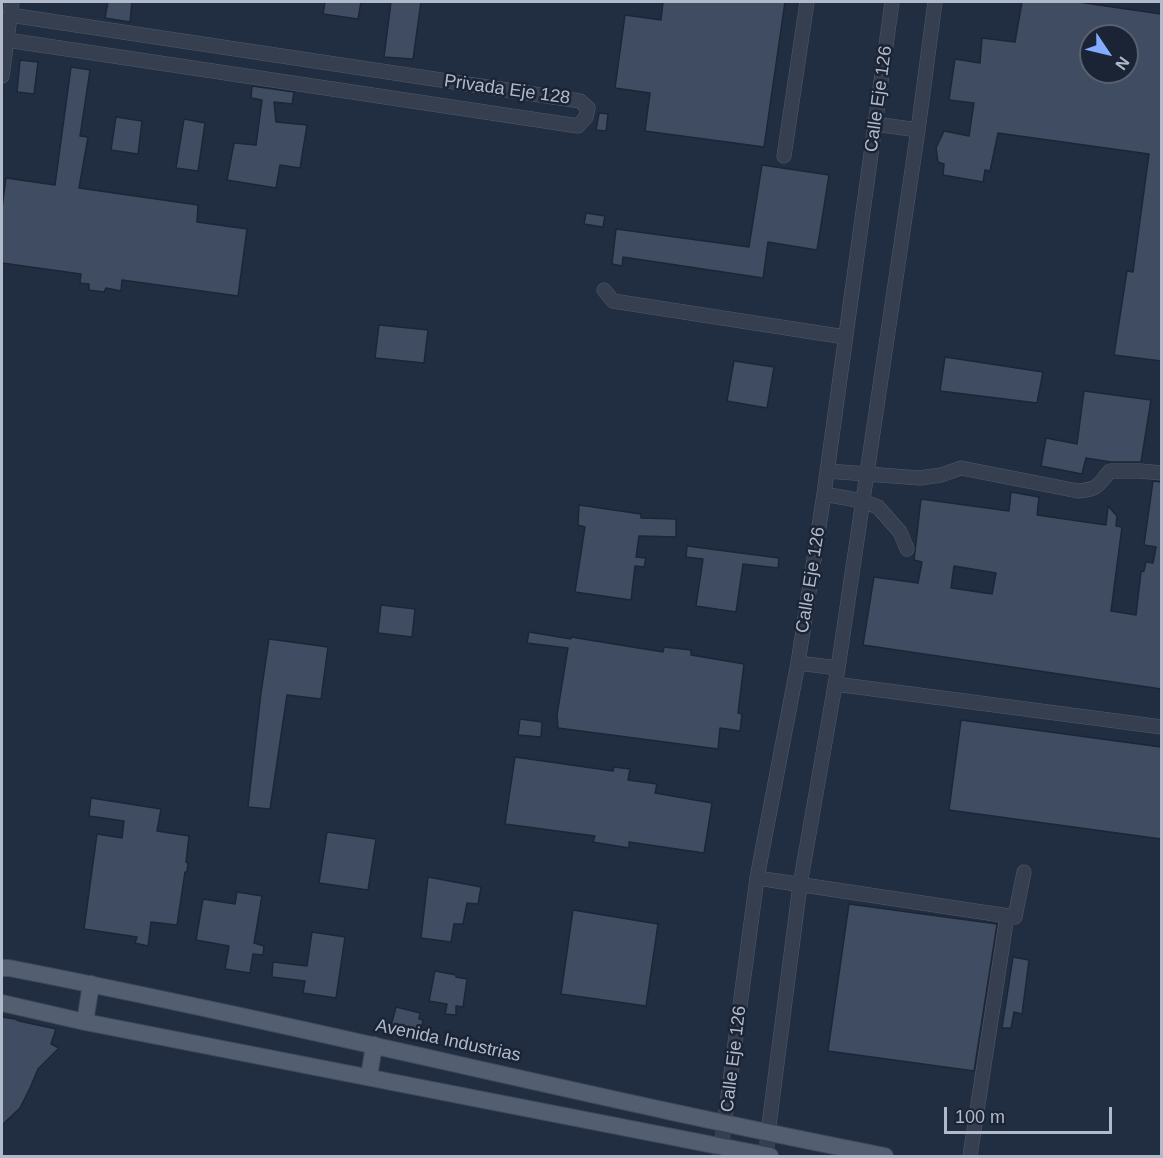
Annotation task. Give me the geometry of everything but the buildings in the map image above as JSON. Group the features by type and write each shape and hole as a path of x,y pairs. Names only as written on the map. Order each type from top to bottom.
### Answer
{"main road":[{"name":"Avenida Industrias","path":"2,968 91,984 768,1133 885,1156"},
{"path":"86,1022 91,984"},
{"path":"2,1003 86,1022 369,1077 720,1152 767,1156"},
{"path":"369,1077 374,1045"}],"street":[{"path":"784,156 807,2"},
{"name":"Calle Eje 126","path":"720,1152 758,878 798,663 824,494 892,2"},
{"path":"767,1156 800,885 836,684 935,2"},
{"path":"2,76 11,8"},
{"name":"Privada Eje 128","path":"7,40 578,126 586,117 588,108 580,100 139,34 11,8"},
{"path":"135,59 139,34"},
{"path":"411,101 413,76"},
{"path":"875,124 918,130"},
{"path":"604,290 613,301 845,337"},
{"path":"827,471 920,478 941,475 961,468 1078,490 1092,490 1110,471 1161,473"},
{"path":"824,494 862,501 878,507 900,532 907,549"},
{"path":"798,663 838,668"},
{"path":"836,684 1161,727"},
{"path":"758,878 1015,917 1023,872"},
{"path":"970,1156 1007,916"}]}
